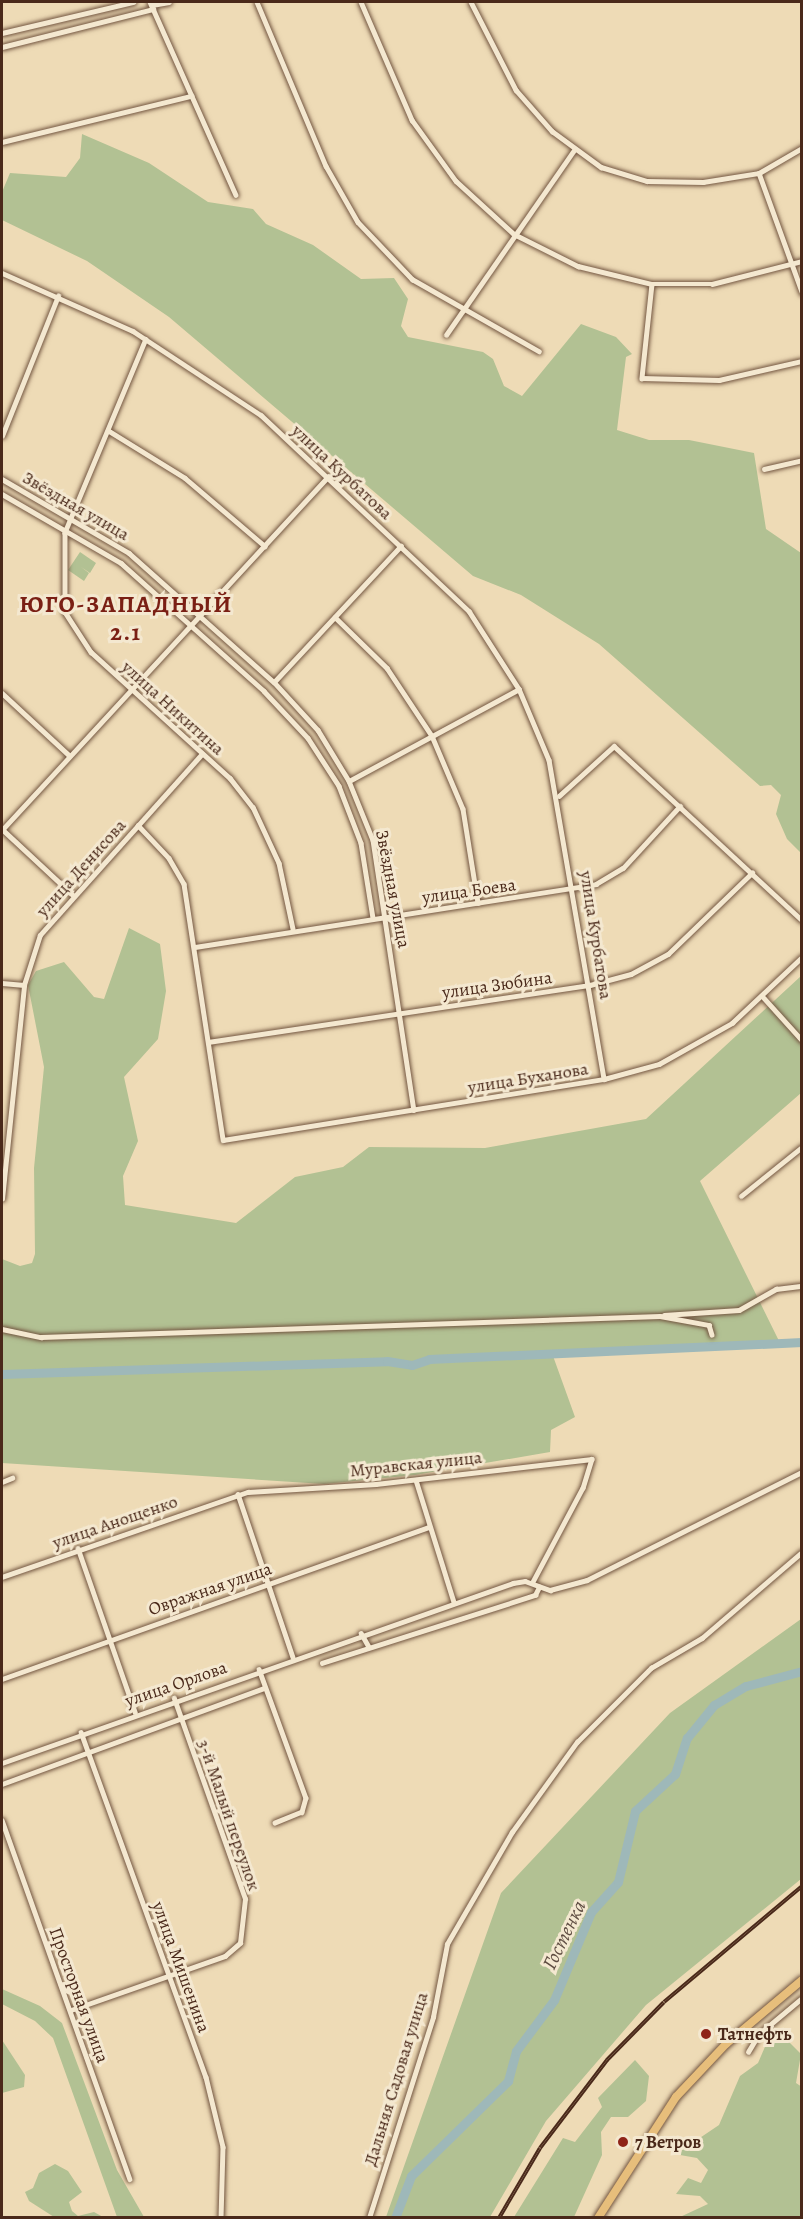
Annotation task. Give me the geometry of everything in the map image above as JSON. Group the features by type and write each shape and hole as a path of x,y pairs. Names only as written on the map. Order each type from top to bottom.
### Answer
{"main road":[{"path":"598,2217 700,2069 801,1980"}],"street":[{"path":"2,33 133,2"},
{"path":"2,47 169,2"},
{"path":"257,2 326,166 358,222 412,279 461,311 538,351"},
{"path":"361,2 412,120 456,181 514,234 578,266 652,284 712,284 801,261"},
{"path":"471,2 516,90 575,149 600,167 647,181 703,182 759,173 801,148"},
{"path":"152,5 190,96 236,195"},
{"path":"2,142 190,96"},
{"path":"446,335 575,149"},
{"path":"759,173 801,292"},
{"name":"улица Курбатова","path":"2,273 57,296 146,339 261,415 469,611 519,689 559,796 576,889 604,1079"},
{"path":"652,284 642,378 718,380 801,361"},
{"path":"2,436 57,296"},
{"name":"улица Никитина","path":"146,339 67,529 61,584 68,620 91,651 230,778 267,828 293,929"},
{"path":"109,431 185,478 265,546"},
{"path":"764,469 801,460"},
{"path":"72,894 2,830 69,755 133,691 328,477"},
{"name":"Звёздная улица","path":"2,479 72,515 129,553 273,682 318,730 350,781 374,840 414,1110"},
{"name":"Звёздная улица","path":"2,494 67,529 121,563 279,707 336,780 361,843 373,918"},
{"path":"273,682 401,546"},
{"path":"335,617 387,668 432,736 462,808 478,903"},
{"path":"350,781 519,689"},
{"path":"2,693 69,755"},
{"path":"559,796 614,746 801,920"},
{"name":"улица Денисова","path":"2,1199 24,985 40,935 72,894 202,754"},
{"name":"улица Боева","path":"195,947 293,929 576,889 624,868 680,806"},
{"path":"138,825 169,858 184,884 208,1042"},
{"name":"улица Зюбина","path":"208,1042 590,985 631,974 668,954 752,873"},
{"name":"улица Буханова","path":"208,1042 222,1140 604,1079 690,1050 764,998 801,957"},
{"path":"2,983 24,985"},
{"path":"764,998 801,1040"},
{"path":"741,1196 801,1147"},
{"path":"2,1329 41,1337 660,1316 739,1310 776,1289 801,1286"},
{"path":"660,1316 709,1325 712,1335"},
{"name":"Муравская улица","path":"238,1494 416,1480 532,1463 588,1459 594,1463 533,1582"},
{"path":"533,1582 539,1587 550,1590 607,1572 801,1472"},
{"path":"2,1477 12,1478 2,1482"},
{"path":"416,1480 454,1602"},
{"path":"238,1494 293,1657"},
{"name":"улица Анощенко","path":"2,1577 78,1548 238,1494"},
{"name":"Овражная улица","path":"2,1679 108,1638 429,1527"},
{"path":"78,1548 135,1712"},
{"name":"Дальняя Садовая улица","path":"369,2217 433,2017 447,1944 512,1832 577,1742 651,1668 702,1638 801,1552"},
{"name":"улица Орлова","path":"2,1763 174,1698 454,1602 513,1582 533,1582"},
{"path":"322,1663 535,1595 539,1587"},
{"path":"361,1634 369,1647"},
{"path":"259,1669 306,1803 298,1815 275,1822"},
{"name":"улица Орлова","path":"2,1784 264,1688"},
{"name":"3-й Малый переулок","path":"169,1977 225,1956 240,1943 245,1899 174,1698"},
{"name":"улица Мишенина","path":"81,1732 90,1752 221,2130 221,2217"},
{"name":"Просторная улица","path":"2,1820 130,2179"},
{"path":"71,2010 169,1977"},
{"path":"747,2052 759,2034 801,1998"}],"green space":[{"path":"82,134 149,163 208,202 253,209 266,224 313,245 361,279 394,278 408,299 401,326 408,337 483,352 493,359 504,386 522,396 581,324 616,337 632,354 626,357 617,430 649,440 689,440 754,453 766,529 801,553 801,853 787,839 776,814 781,795 771,785 760,786 599,644 521,595 473,576 169,317 87,261 2,220 2,192 10,173 66,177 80,158"},
{"path":"80,552 96,563 90,573 81,567 89,573 84,581 68,570"},
{"path":"129,928 160,944 166,991 158,1039 124,1077 138,1141 123,1176 125,1205 236,1223 295,1177 343,1167 369,1147 485,1148 646,1119 801,976 801,1093 700,1181 780,1343 553,1356 575,1417 551,1430 550,1452 415,1475 324,1484 2,1463 2,1259 20,1266 32,1263 35,1254 34,1168 44,1067 28,985 36,971 64,962 94,997 104,999"},
{"path":"801,1619 801,1879 646,2005 546,2121 490,2217 386,2217 501,1893 670,1713"},
{"path":"2,1989 40,2006 62,2023 117,2170 144,2217 117,2217 53,2038 35,2021 2,2004"},
{"path":"770,2035 782,2035 801,2054 796,2083 802,2087 801,2217 680,2217 708,2204 700,2196 676,2194 688,2178 701,2183 708,2170 697,2158 680,2155 682,2150 719,2125 740,2076 758,2063"},
{"path":"2,2040 25,2075 24,2087 2,2093"},
{"path":"635,2060 649,2076 646,2101 628,2117 611,2117 601,2132 602,2155 574,2217 514,2217 563,2138 575,2142 602,2107 598,2098"},
{"path":"55,2164 68,2171 82,2192 69,2202 72,2211 78,2216 94,2212 103,2217 54,2217 29,2201 25,2192 33,2188 39,2173"}],"waterway":[{"path":"2,1374 387,1361 412,1365 429,1359 802,1342"},
{"name":"Гостенка","path":"395,2218 411,2176 508,2081 516,2051 554,2000 591,1912 618,1882 635,1811 675,1774 687,1738 714,1705 746,1686 802,1671"}],"railway":[{"path":"499,2218 540,2148 607,2060 664,2002 802,1886"}],"place":[{"name":"Татнефть","path":"706,2034"},
{"name":"7 Ветров","path":"623,2142"}],"district":[{"name":"ЮГО-ЗАПАДНЫЙ 2.1","path":"126,619"}]}
